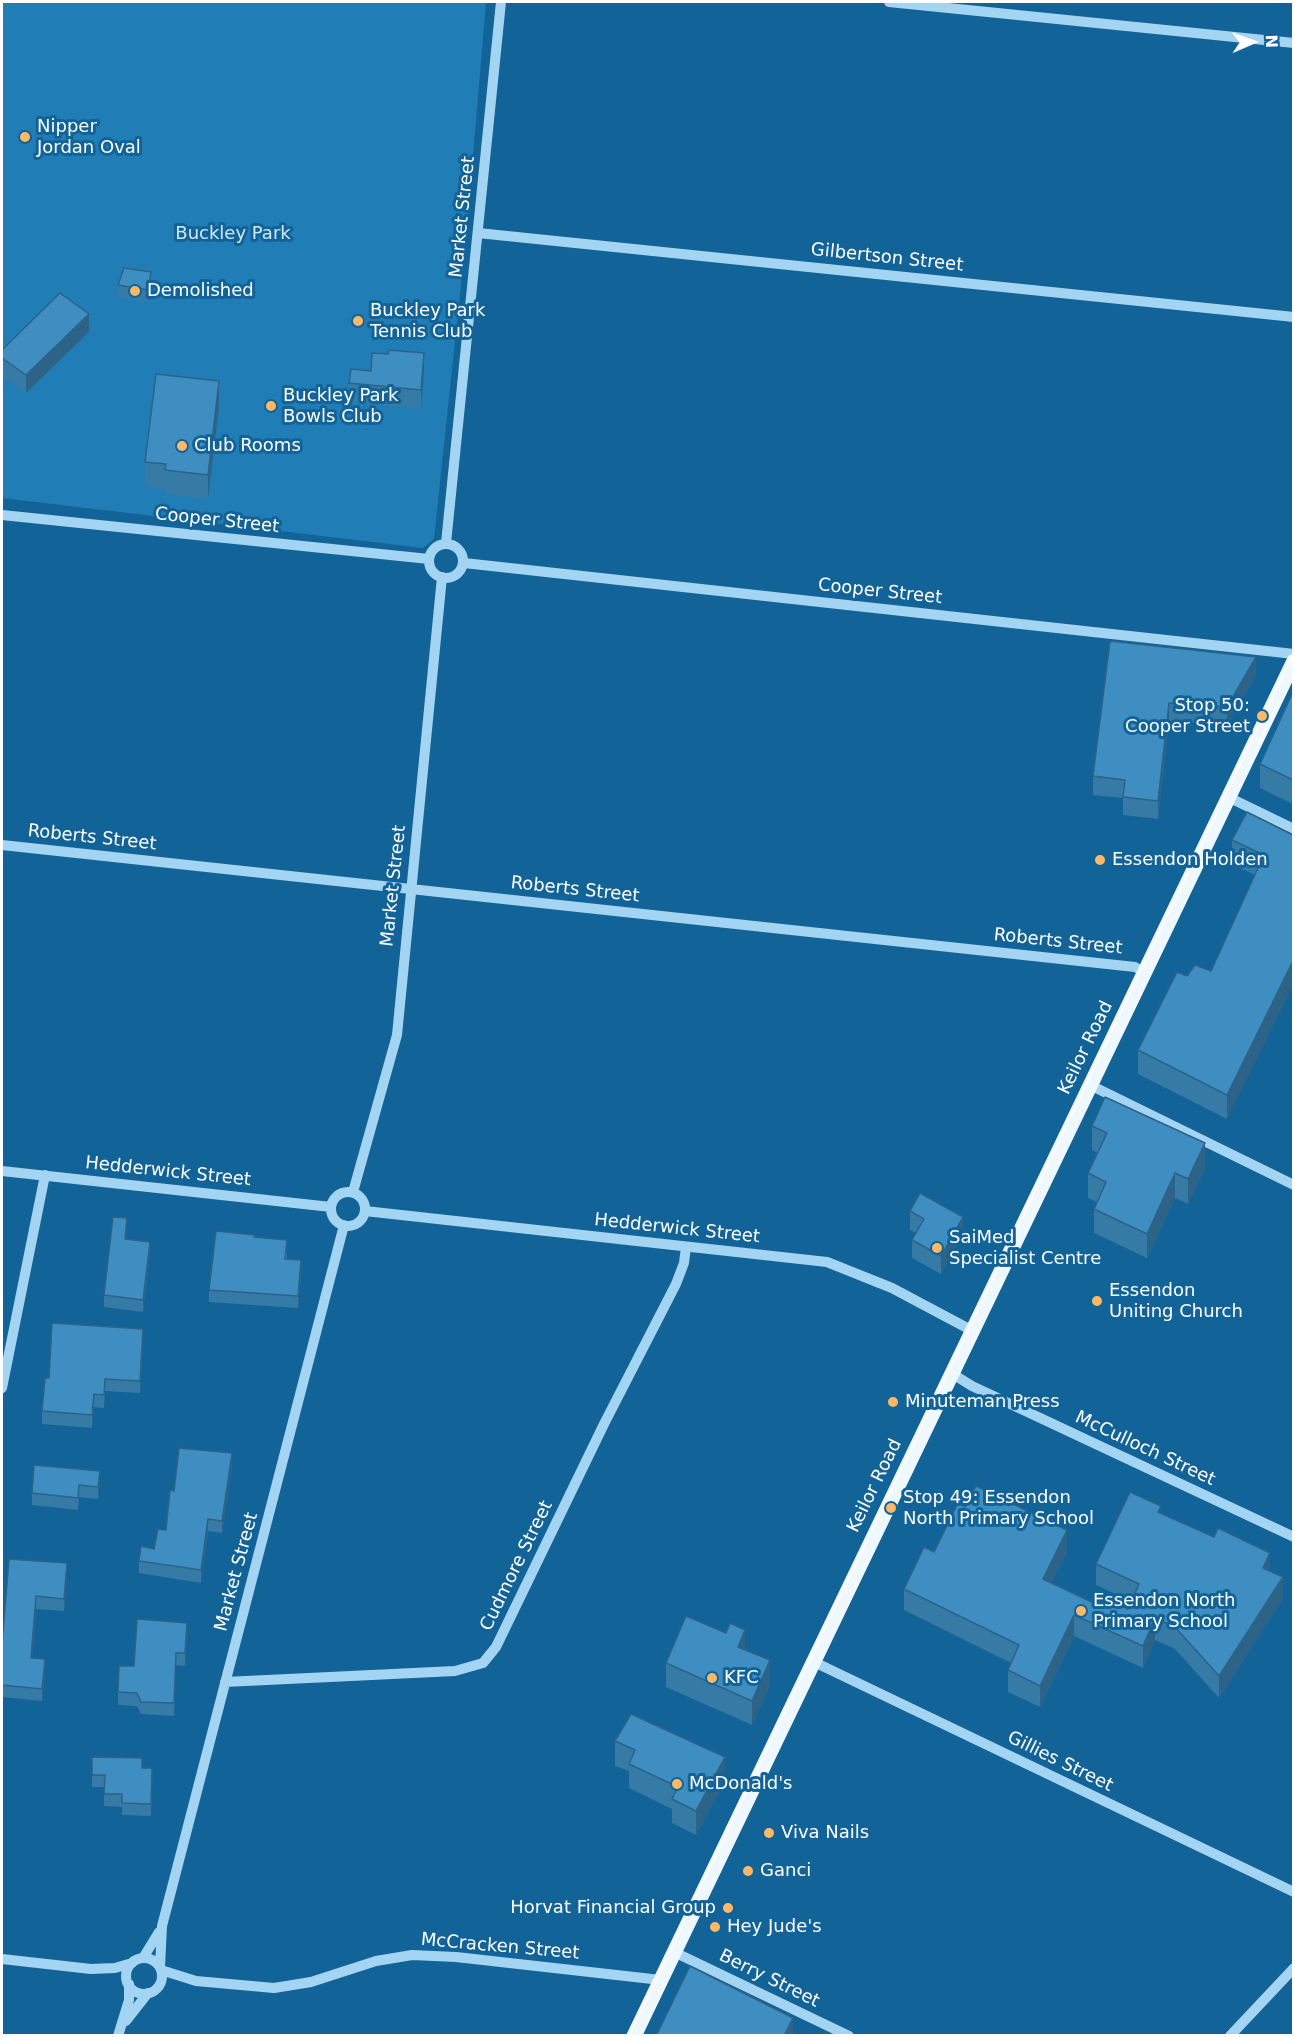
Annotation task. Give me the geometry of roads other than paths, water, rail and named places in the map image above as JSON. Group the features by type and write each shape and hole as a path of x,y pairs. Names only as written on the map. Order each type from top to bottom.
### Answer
{"main road":[{"name":"Keilor Road","path":"634,2036 1293,661"}],"street":[{"name":"Market Street","path":"446,543 501,2"},
{"path":"889,2 1293,43"},
{"name":"Gilbertson Street","path":"478,233 1293,317"},
{"name":"Cooper Street","path":"2,515 429,559"},
{"path":"446,543 457,547 464,563 455,576 442,577 433,572 429,559 435,548 446,543"},
{"name":"Cooper Street","path":"464,563 1293,654"},
{"name":"Market Street","path":"353,1192 397,1035 442,577"},
{"path":"1228,797 1293,829"},
{"name":"Roberts Street","path":"2,845 1135,967 1144,972"},
{"path":"1090,1085 1293,1185"},
{"name":"Hedderwick Street","path":"2,1171 331,1207"},
{"path":"2,1388 45,1175"},
{"path":"353,1192 363,1202 364,1211 355,1224 344,1225 335,1220 331,1207 339,1194 353,1192"},
{"name":"Hedderwick Street","path":"364,1211 827,1262 843,1266 892,1288 971,1330"},
{"name":"Market Street","path":"161,1968 162,1926 344,1225"},
{"name":"Cudmore Street","path":"225,1682 455,1671 476,1666 488,1659 676,1284 684,1263 686,1247"},
{"name":"McCulloch Street","path":"951,1373 972,1386 1293,1537"},
{"name":"Gillies Street","path":"812,1661 1293,1892"},
{"name":"Market Street","path":"143,1958 162,1926"},
{"name":"Berry Street","path":"674,1952 849,2036"},
{"name":"McCracken Street","path":"161,1968 196,1981 274,1988 290,1987 376,1961 412,1955 456,1957 661,1980"},
{"path":"2,1959 91,1969 115,1968 143,1958 153,1960 161,1968 162,1979 120,2031"},
{"path":"120,2031 128,1983 127,1971 132,1963"},
{"path":"1237,2033 1293,1968"},
{"path":"91,1969 128,1983 137,1992 153,1990"},
{"name":"McCracken Street","path":"153,1990 196,1981"}],"tram line":[{"path":"629,2036 1294,652"},
{"path":"1258,744 1278,704"}],"place":[{"name":"Nipper Jordan Oval","path":"25,137"},
{"name":"Demolished","path":"135,291"},
{"name":"Buckley Park Tennis Club","path":"358,321"},
{"name":"Buckley Park Bowls Club","path":"271,406"},
{"name":"Club Rooms","path":"182,446"},
{"name":"Stop 50: Cooper Street","path":"1262,716"},
{"name":"Essendon Holden","path":"1100,860"},
{"name":"SaiMed Specialist Centre","path":"937,1248"},
{"name":"Essendon Uniting Church","path":"1097,1301"},
{"name":"Minuteman Press","path":"893,1402"},
{"name":"Stop 49: Essendon North Primary School","path":"891,1508"},
{"name":"Essendon North Primary School","path":"1081,1611"},
{"name":"KFC","path":"712,1678"},
{"name":"McDonald's","path":"677,1784"},
{"name":"Viva Nails","path":"769,1833"},
{"name":"Ganci","path":"748,1871"},
{"name":"Horvat Financial Group","path":"728,1908"},
{"name":"Hey Jude's","path":"715,1927"}],"park label":[{"name":"Buckley Park","path":"233,234"}]}
